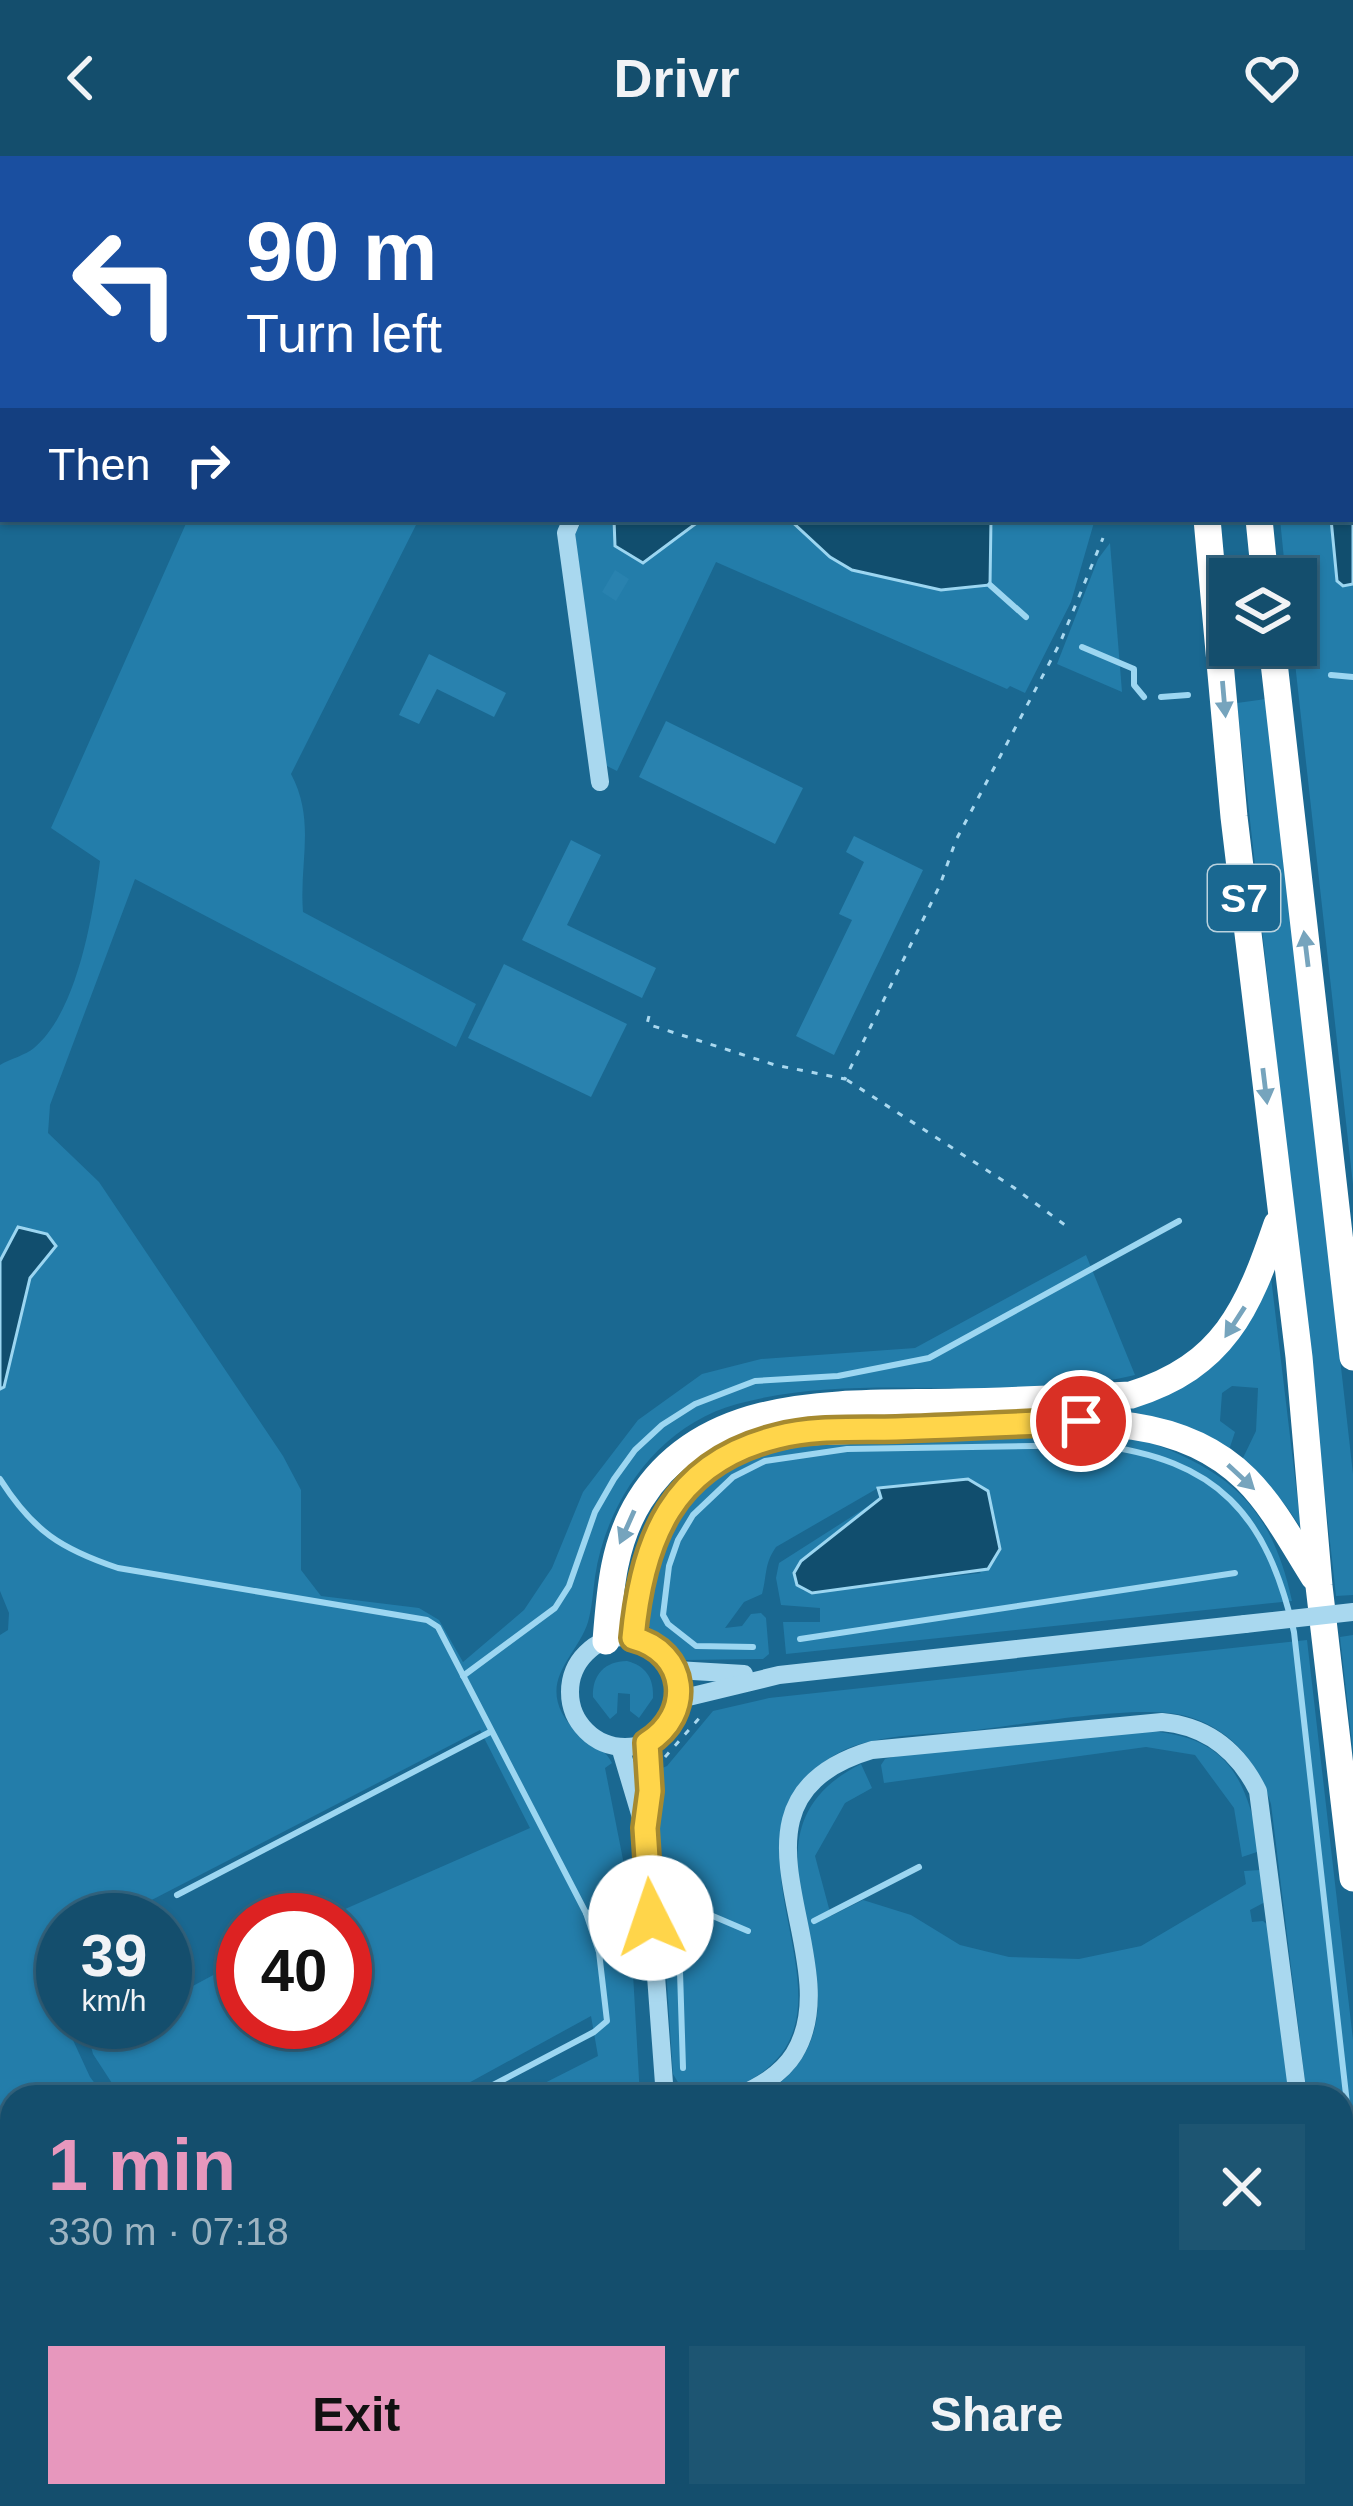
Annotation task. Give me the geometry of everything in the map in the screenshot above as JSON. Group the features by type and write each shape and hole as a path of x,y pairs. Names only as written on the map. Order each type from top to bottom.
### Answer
{"highway":[{"name":"S7","path":"1207,522 1234,817 1299,1357 1319,1586 1353,1878"},
{"path":"1259,522 1263,558"},
{"name":"S7","path":"1274,666 1353,1357"},
{"path":"620,1639 612,1576 627,1525 653,1480 697,1443 747,1419 794,1408 1029,1401 1147,1390 1198,1362 1225,1338 1254,1292 1280,1214"},
{"path":"620,1639 653,1537 670,1505 721,1460 778,1436 806,1432 1081,1421 1153,1430 1202,1448 1244,1477 1270,1508 1319,1586"}],"street":[{"path":"571,522 566,533 600,782"},
{"path":"680,1699 779,1675 1353,1612"},
{"path":"653,1751 620,1747 592,1736 578,1721 571,1702 571,1682 578,1664 620,1639 658,1648 676,1670 680,1699 653,1751 645,1828 663,2085"},
{"path":"676,1670 779,1675"},
{"path":"755,2085 793,2056 806,2025 806,1957 790,1889 787,1848 800,1804 822,1776 850,1757 872,1750 1162,1722 1194,1728 1226,1746 1258,1791 1296,2085"},
{"path":"620,1747 645,1828"}],"path":[{"path":"845,1079 940,885 956,840 1060,643 1103,538"},
{"path":"649,1016 647,1024 690,1038 775,1065 845,1079 1013,1186 1065,1225"},
{"path":"653,1751 669,1754 706,1710"}],"shaded area":[{"path":"187,522 417,522 291,774 305,825 303,912 476,1004 456,1047 135,879 50,1105 48,1133 99,1182 283,1456 301,1490 301,1570 321,1596 419,1608 439,1620 463,1662 524,1610 552,1568 583,1492 638,1420 702,1374 761,1359 915,1348 1086,1255 1135,1375 1036,1388 835,1389 737,1404 683,1429 624,1494 601,1549 588,1622 559,1676 557,1700 567,1721 612,1763 605,1768 628,1885 639,2085 541,2085 598,2056 591,2016 465,2085 113,2085 93,2054 92,2049 192,2049 192,1986 216,1974 216,2049 372,2049 372,1897 530,1828 480,1730 165,1893 36,1893 36,2049 77,2049 96,2085 0,2085 0,1635 8,1630 9,1613 0,1591 0,1065 34,1048 62,1011 88,934 100,861 51,828"},
{"path":"581,522 1094,522 1071,602 1025,693 716,562 617,771 605,765 575,534"},
{"path":"614,522 698,522 643,563 615,546"},
{"path":"792,522 991,522 990,585 941,590 852,570 830,557"},
{"path":"1280,522 1331,522 1337,581 1353,584 1353,1185 1295,666 1317,666 1317,558 1284,558"},
{"path":"1331,522 1353,522 1353,584 1343,586 1337,581"},
{"path":"1110,543 1122,692 1057,664 1098,559"},
{"path":"1266,699 1353,1474 1353,1595 1336,1596 1237,703"},
{"path":"18,1227 47,1234 56,1246 30,1278 0,1389 0,1261"},
{"path":"1270,1269 1301,1528 1242,1460 1256,1431 1258,1388 1232,1386 1222,1393 1220,1421 1235,1432 1229,1450 1146,1417 1057,1411 1168,1390"},
{"path":"1124,1433 1188,1458 1235,1490 1270,1535 1292,1601 786,1654 783,1622 820,1622 820,1608 781,1605 776,1578 779,1563 881,1498 802,1590 812,1593 981,1573 878,1488 776,1547 762,1594 744,1602 725,1628 742,1626 751,1614 761,1613 766,1618 769,1654 763,1659 685,1660 647,1625 660,1539 721,1468 804,1441"},
{"path":"968,1479 988,1491 1000,1549 988,1569 812,1593 797,1585 794,1573 801,1561 881,1498 878,1488"},
{"path":"1353,1635 1353,1751 1340,1637"},
{"path":"1307,1640 1353,2040 1353,2085 1306,2085 1271,1804 1258,1774 1240,1749 1216,1729 1186,1716 1140,1712 886,1738 853,1747 818,1767 786,1814 780,1854 797,1978 797,2017 783,2051 752,2079 737,2085 680,2085 673,2074 653,1772 667,1766 713,1711 769,1698"},
{"path":"627,1661 648,1674 653,1698 639,1718 630,1711 630,1694 618,1693 617,1713 610,1719 593,1697 595,1682 606,1667"},
{"path":"1149,1731 1198,1742 1228,1765 1247,1800 1260,1847 1257,1852 1242,1857 1234,1808 1195,1755 1146,1747 884,1783 881,1765 885,1759 918,1751"},
{"path":"861,1764 872,1788 845,1803 815,1856 831,1916 863,1900 911,1915 960,1945 1009,1957 1079,1959 1141,1946 1246,1884 1244,1871 1260,1870 1267,1901 1250,1910 1252,1922 1263,1921 1271,1928 1288,2082 774,2085 801,2059 817,2017 816,1972 799,1880 800,1836 817,1797"}],"building":[{"path":"615,570 629,579 616,601 602,592"},
{"path":"429,654 506,693 494,717 437,689 419,724 399,715"},
{"path":"666,721 803,788 775,844 639,777"},
{"path":"854,836 923,870 834,1055 796,1036 852,920 839,914 864,862 846,852"},
{"path":"571,840 601,855 567,925 656,968 642,998 522,940"},
{"path":"504,964 627,1024 591,1097 468,1038"}],"waterway":[{"path":"990,585 1026,617"},
{"path":"1082,647 1134,669 1134,685 1144,697"},
{"path":"1331,675 1353,677"},
{"path":"1161,697 1188,695"},
{"path":"463,1676 555,1608 614,1479 635,1450 695,1404 755,1381 838,1376 929,1358 1179,1221"},
{"path":"753,1647 696,1646 663,1615 669,1566 693,1515 733,1477 765,1461 847,1449 1095,1445 1137,1452 1204,1479 1230,1500 1269,1555 1294,1632 1345,2085"},
{"path":"0,1479 24,1512 50,1536 118,1568 427,1620 438,1627 586,1913 599,1952 607,2021 493,2085"},
{"path":"800,1639 1235,1573"},
{"path":"181,1893 490,1732"},
{"path":"814,1921 919,1867"},
{"path":"681,1907 748,1931"},
{"path":"586,1913 616,1911"},
{"path":"679,1939 683,2068"}],"route":[{"path":"651,1918 645,1828 650,1791 647,1743 665,1731 675,1715 680,1688 676,1670 665,1654 633,1638 641,1572 653,1537 681,1492 721,1460 778,1436 1081,1421"}]}
